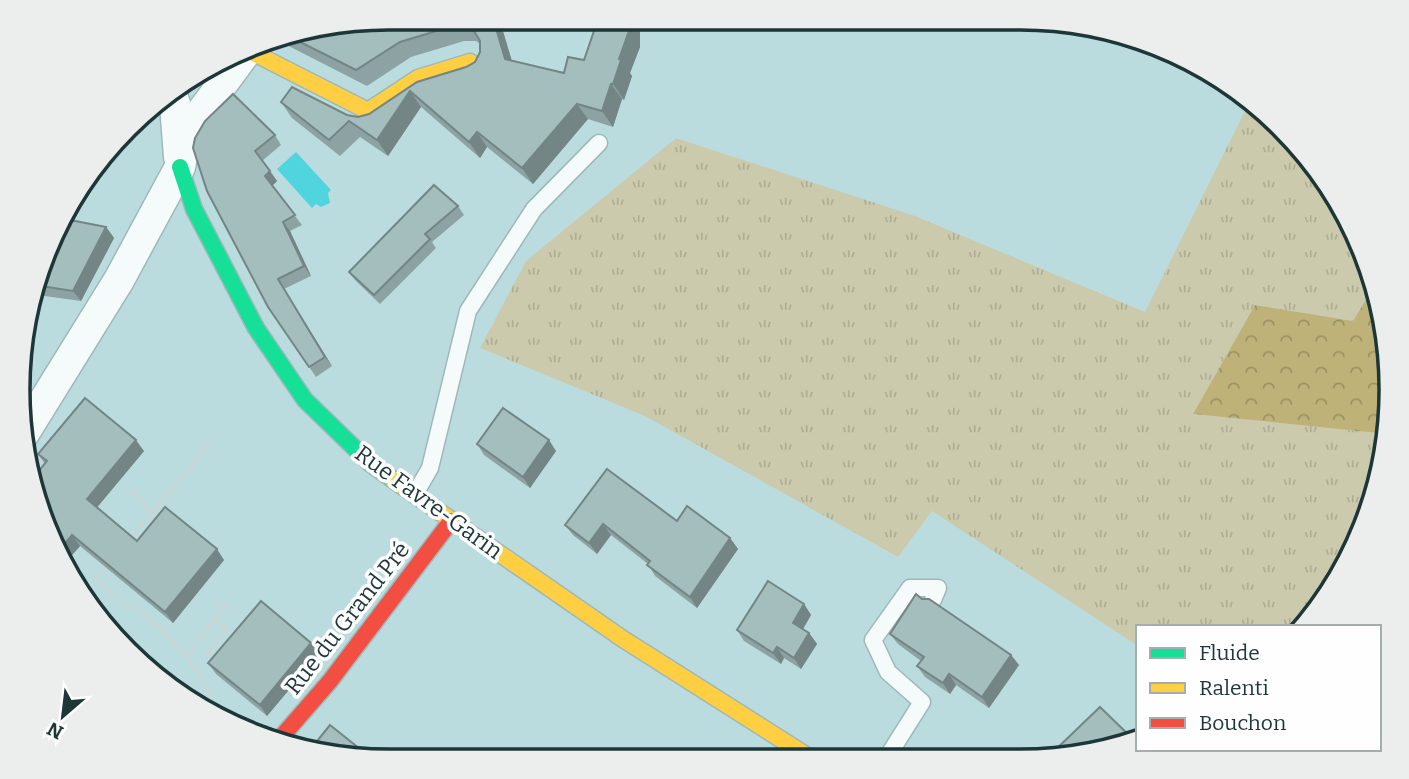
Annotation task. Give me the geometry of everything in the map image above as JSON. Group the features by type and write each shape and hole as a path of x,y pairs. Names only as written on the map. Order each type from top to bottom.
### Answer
{"street":[{"path":"259,55 368,111 418,78 470,62"},
{"path":"32,421 119,280 180,167 185,142 203,110 237,64"},
{"name":"Rue Favre-Garin","path":"174,101 180,167 194,209 256,328 305,400 371,464 451,521 623,639 796,749"},
{"name":"Rue du Grand Pré","path":"285,733 330,681 451,521"}],"lane":[{"path":"415,494 430,468 468,312 534,209 599,143"},
{"path":"892,749 922,702 888,672 873,640 910,589 938,588 933,600"}],"path":[{"path":"127,543 209,445"},
{"path":"131,492 153,512"},
{"path":"103,558 109,564 96,579 128,607 138,608 186,654 214,703"},
{"path":"186,654 225,607 212,599"},
{"path":"215,620 227,628 208,654 215,659"}],"green space":[{"path":"1246,110 1290,152 1319,190 1352,252 1367,298 1353,321 1255,305 1193,414 1376,433 1367,483 1352,527 1319,589 1292,625 1136,625 1136,645 932,511 898,557 645,416 480,348 526,261 676,138 915,216 1145,312"},
{"path":"1367,298 1378,366 1376,433 1193,414 1255,305 1353,321"}],"water":[{"path":"296,152 331,190 328,193 330,203 321,207 316,204 312,208 277,169"}],"building":[{"path":"440,30 400,42 356,70 299,41 366,31"},
{"path":"497,30 505,59 564,73 568,57 584,60 594,30 629,30 602,111 577,104 522,168 477,132 469,142 410,91 377,140 349,121 329,140 281,102 292,87 347,115 358,117 369,114 417,82 475,62 480,52 480,41 474,31"},
{"path":"233,94 275,135 255,151 270,171 265,176 295,215 283,222 304,266 278,279 325,357 309,367 268,307 207,191 193,148 195,138 205,121"},
{"path":"434,185 458,206 425,234 430,239 374,295 349,272"},
{"path":"72,220 106,227 73,291 45,287 67,230"},
{"path":"85,398 136,440 87,499 137,541 165,507 217,549 165,612 72,535 65,544 49,505 39,470 47,461 38,454"},
{"path":"503,408 549,440 523,477 477,444"},
{"path":"607,469 677,521 687,506 730,538 690,597 647,565 650,561 603,524 589,543 565,525"},
{"path":"768,581 804,604 793,623 809,633 794,658 777,647 773,653 737,630"},
{"path":"916,594 922,599 929,599 1011,655 982,697 949,674 943,683 917,666 924,657 890,634"},
{"path":"261,601 311,643 260,705 208,663"},
{"path":"1100,707 1126,733 1090,742 1059,747"},
{"path":"330,725 358,747 343,746 317,741"}],"traffic: fast":[{"path":"180,167 194,209 256,328 305,400 371,464 392,479"}],"traffic: slow":[{"path":"258,55 368,111 418,78 470,62"},
{"path":"392,479 623,639 796,749"}],"traffic: jam":[{"path":"285,733 330,681 451,521"}]}
